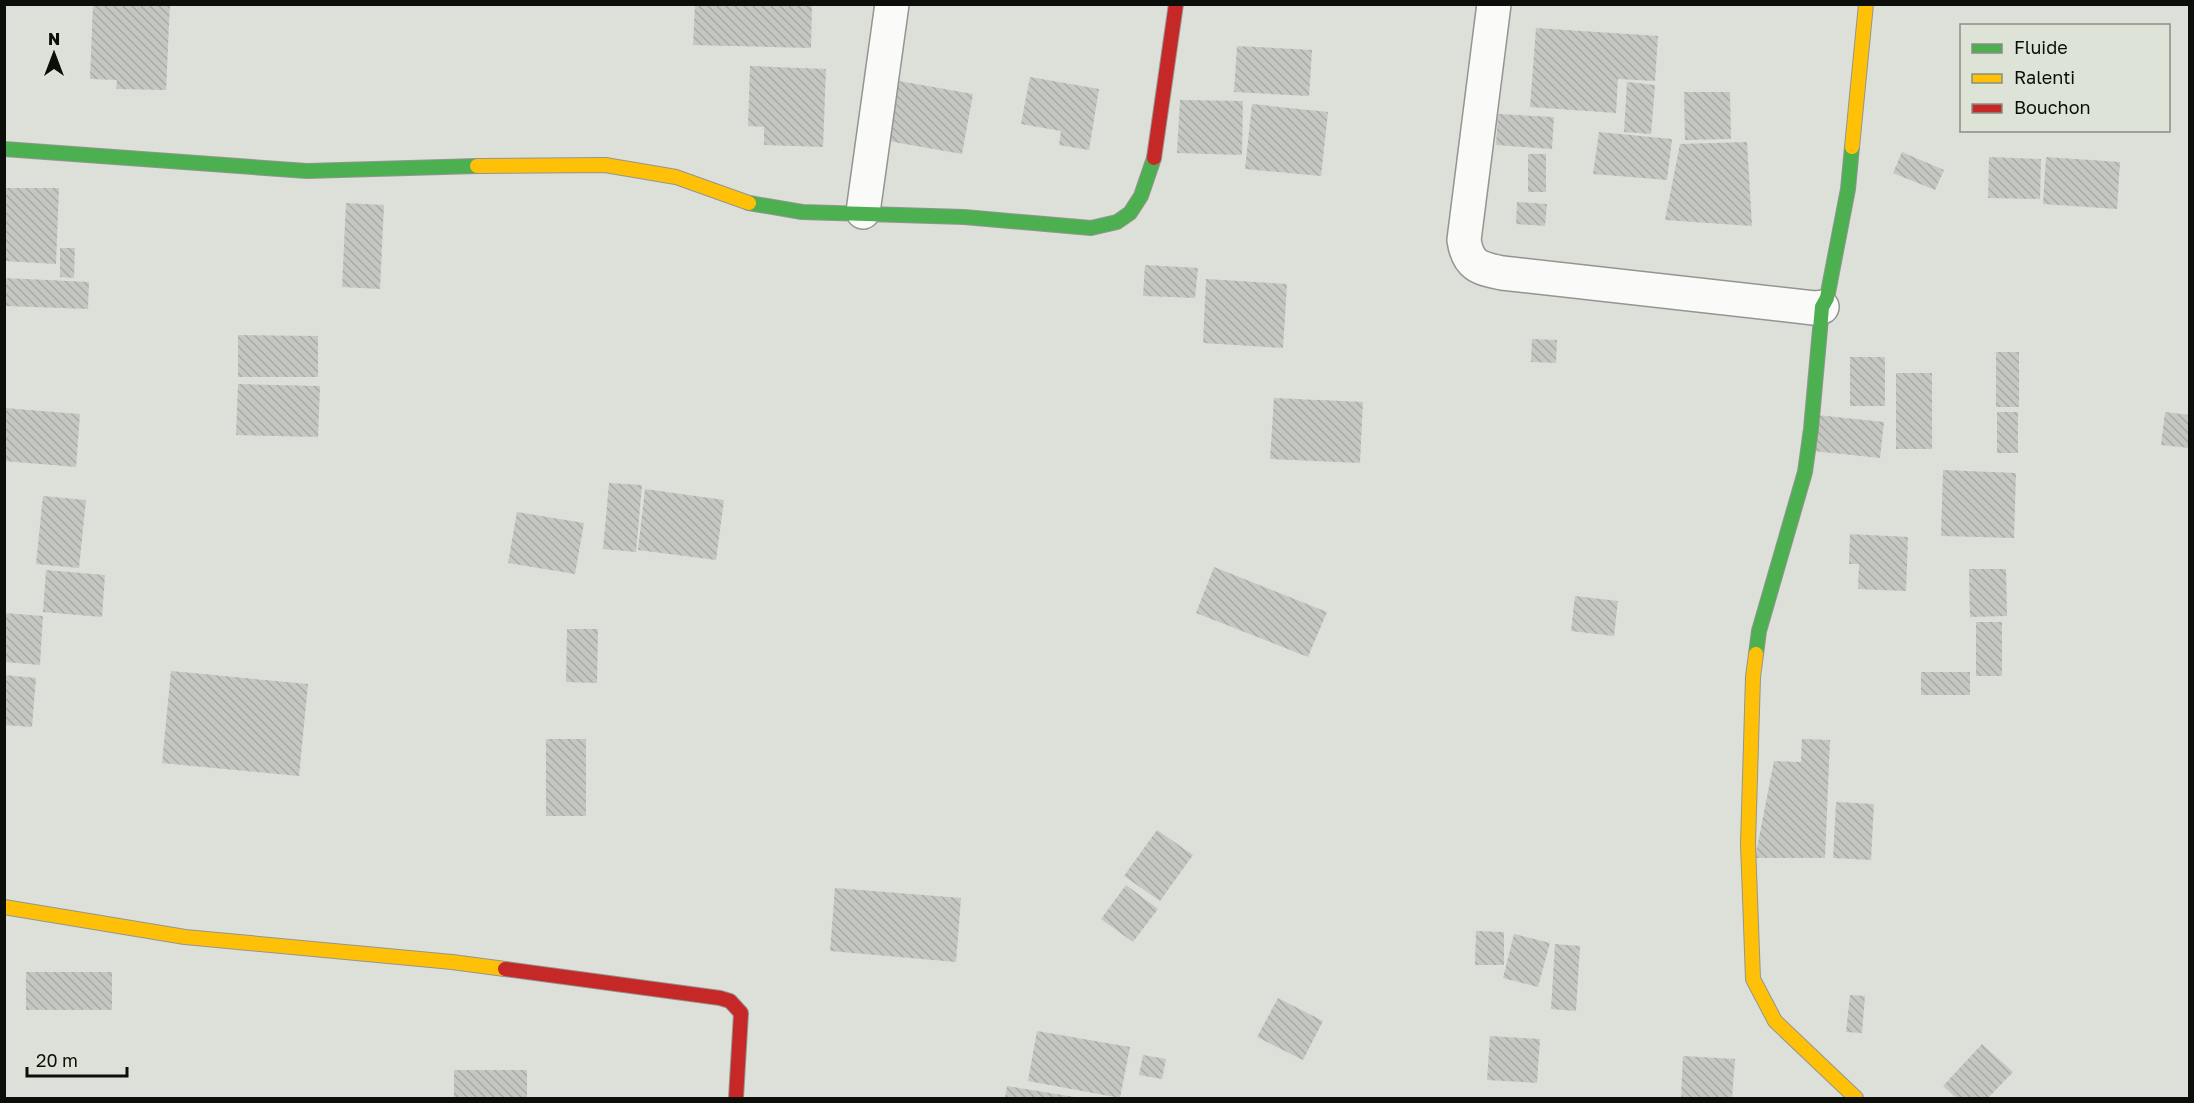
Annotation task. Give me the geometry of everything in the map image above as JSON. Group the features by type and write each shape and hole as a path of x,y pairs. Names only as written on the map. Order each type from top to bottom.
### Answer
{"street":[{"path":"863,212 892,4"},
{"path":"4,149 307,171 559,164 605,165 676,177 746,203 802,212 863,212 964,217 1091,228 1116,222 1131,213 1141,196 1153,166 1176,4"},
{"path":"1494,4 1464,240 1471,262 1484,269 1502,273 1802,307 1822,307"},
{"path":"1856,1098 1775,1021 1753,979 1748,844 1753,677 1759,631 1805,472 1822,307 1827,298 1848,189 1866,4"},
{"path":"4,907 185,937 452,962 720,998 730,1001 741,1014 736,1098"}],"building":[{"path":"93,4 170,4 166,90 116,89 117,80 90,79"},
{"path":"695,4 812,4 811,48 693,45"},
{"path":"1536,28 1658,36 1655,81 1618,79 1616,113 1530,107"},
{"path":"1237,46 1312,50 1309,96 1234,92"},
{"path":"750,66 826,69 823,147 764,145 764,127 748,126"},
{"path":"1030,77 1099,89 1089,150 1059,145 1061,131 1021,124"},
{"path":"899,81 973,94 962,154 888,141"},
{"path":"1627,82 1655,85 1651,134 1624,132"},
{"path":"1684,92 1730,92 1731,139 1685,140"},
{"path":"1180,100 1243,101 1242,155 1177,153"},
{"path":"1252,104 1328,112 1321,176 1245,169"},
{"path":"1498,114 1554,117 1552,149 1496,145"},
{"path":"1599,132 1672,139 1667,180 1593,174"},
{"path":"1747,142 1752,226 1665,220 1680,144"},
{"path":"1902,152 1944,170 1935,190 1893,173"},
{"path":"1528,154 1546,154 1546,192 1528,192"},
{"path":"1989,157 2041,159 2040,199 1988,198"},
{"path":"2046,157 2120,162 2117,209 2043,204"},
{"path":"6,188 59,188 56,264 4,261"},
{"path":"1517,202 1547,204 1545,226 1516,224"},
{"path":"346,203 384,205 380,289 342,287"},
{"path":"60,248 75,248 74,278 60,277"},
{"path":"1145,265 1198,268 1195,298 1143,296"},
{"path":"4,278 89,282 88,309 4,306"},
{"path":"1206,279 1287,284 1283,348 1203,343"},
{"path":"238,335 318,336 318,377 238,377"},
{"path":"1532,339 1557,340 1556,363 1531,362"},
{"path":"1996,352 2019,352 2019,407 1996,407"},
{"path":"1850,357 1885,357 1885,406 1850,406"},
{"path":"1896,373 1932,373 1932,449 1896,449"},
{"path":"238,384 320,386 318,437 236,435"},
{"path":"1274,398 1363,402 1360,463 1270,459"},
{"path":"4,408 80,414 76,467 4,461"},
{"path":"1997,412 2018,412 2018,453 1997,453"},
{"path":"2165,412 2190,415 2190,448 2161,445"},
{"path":"1817,415 1884,422 1880,458 1813,451"},
{"path":"1943,470 2016,473 2014,538 1941,536"},
{"path":"609,483 642,485 636,552 603,549"},
{"path":"645,489 724,500 716,560 638,550"},
{"path":"43,496 86,500 79,568 36,564"},
{"path":"517,512 584,523 575,574 508,563"},
{"path":"1850,534 1908,537 1906,591 1858,589 1859,564 1849,564"},
{"path":"1214,567 1327,612 1308,657 1196,613"},
{"path":"1969,569 2006,569 2007,616 1970,617"},
{"path":"46,570 105,575 102,617 43,612"},
{"path":"1575,596 1618,601 1614,636 1571,631"},
{"path":"4,613 43,616 40,665 4,662"},
{"path":"1976,622 2002,622 2002,676 1976,676"},
{"path":"567,629 598,629 597,683 566,682"},
{"path":"171,671 308,684 299,776 162,763"},
{"path":"1921,672 1970,672 1970,695 1921,695"},
{"path":"4,675 36,678 32,727 4,725"},
{"path":"546,739 586,739 586,816 546,816"},
{"path":"1802,739 1830,740 1825,858 1755,858 1774,761 1801,762"},
{"path":"1836,802 1874,804 1871,860 1833,858"},
{"path":"1157,830 1193,855 1160,901 1124,876"},
{"path":"1126,885 1158,909 1133,942 1101,919"},
{"path":"835,888 961,898 956,962 830,951"},
{"path":"1476,931 1504,932 1504,965 1475,965"},
{"path":"1514,934 1550,943 1538,987 1503,978"},
{"path":"1555,944 1580,946 1576,1011 1551,1009"},
{"path":"26,972 112,972 112,1010 26,1010"},
{"path":"1850,995 1865,996 1862,1033 1846,1032"},
{"path":"1278,998 1323,1021 1303,1060 1257,1037"},
{"path":"1037,1031 1130,1047 1120,1098 1028,1081"},
{"path":"1490,1036 1540,1039 1537,1083 1487,1080"},
{"path":"1982,1044 2013,1072 1988,1098 1956,1098 1943,1086"},
{"path":"1143,1055 1166,1059 1162,1079 1139,1075"},
{"path":"1683,1056 1735,1059 1732,1098 1681,1098"},
{"path":"454,1070 527,1070 527,1098 454,1098"},
{"path":"1007,1086 1075,1097 1075,1098 1005,1098"}],"traffic: fast":[{"path":"1756,654 1759,631 1805,472 1822,307 1827,298 1848,189 1852,147"},
{"path":"4,149 307,171 477,166"},
{"path":"749,203 802,212 964,217 1091,228 1117,222 1130,213 1141,196 1154,158"}],"traffic: slow":[{"path":"1852,147 1866,4"},
{"path":"477,166 605,165 676,177 749,203"},
{"path":"1756,654 1753,677 1748,844 1753,979 1775,1021 1856,1098"},
{"path":"4,907 185,937 505,969"}],"traffic: jam":[{"path":"1154,158 1176,4"},
{"path":"505,969 730,1001 741,1013 736,1098"}]}
